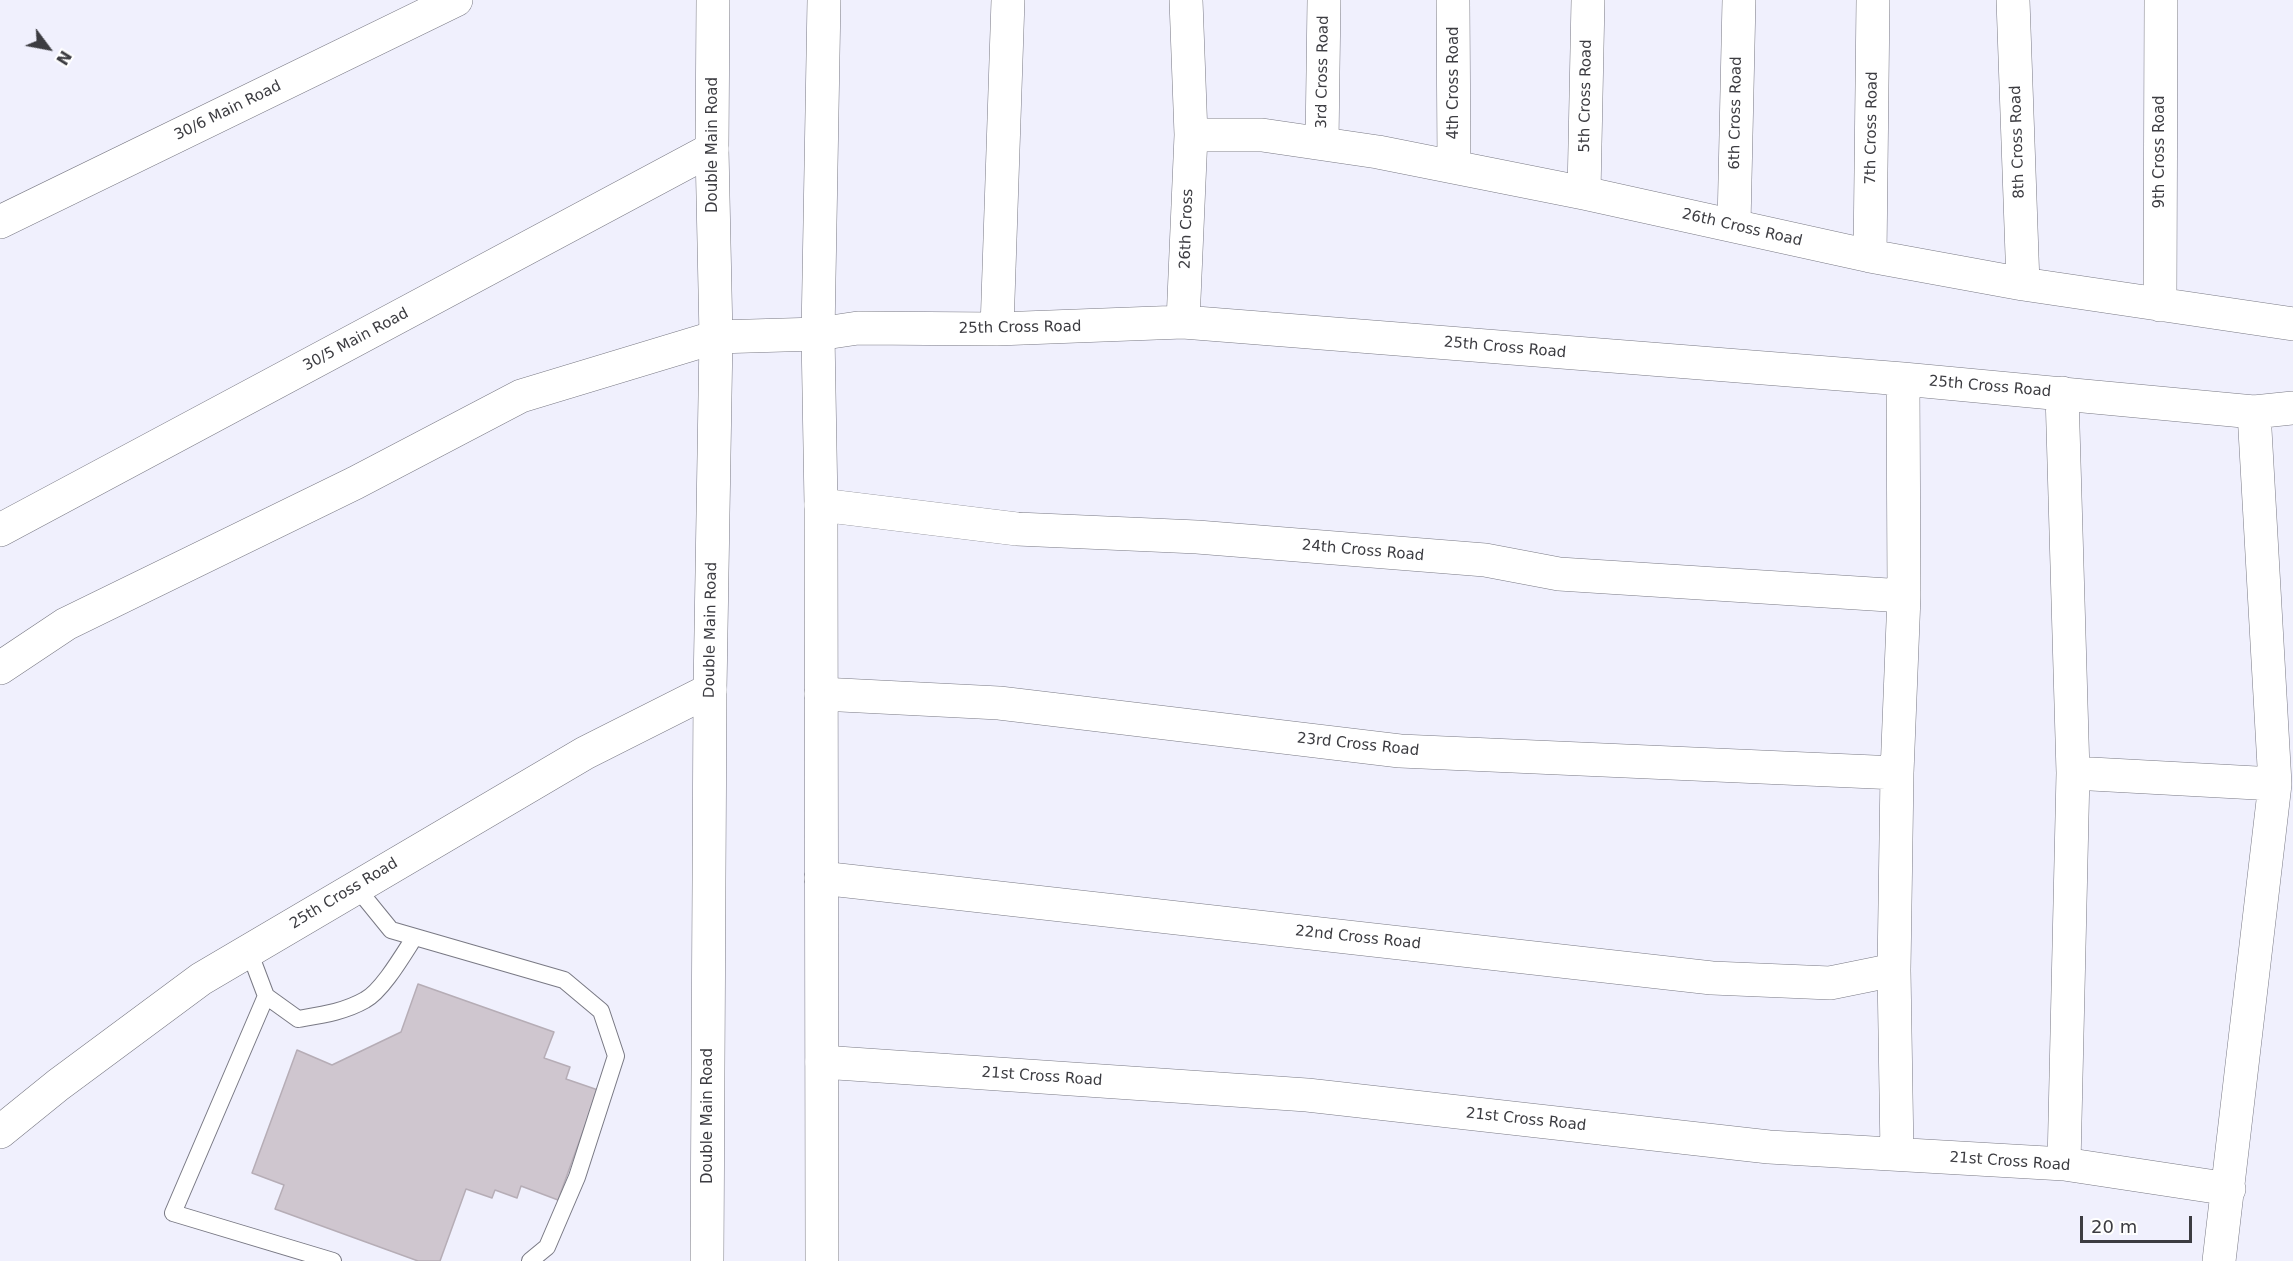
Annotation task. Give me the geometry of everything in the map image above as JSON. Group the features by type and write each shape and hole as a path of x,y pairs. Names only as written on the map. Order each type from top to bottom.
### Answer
{"street":[{"name":"30/6 Main Road","path":"0,222 456,0"},
{"name":"Double Main Road","path":"708,1261 710,690 716,337 712,149 713,0"},
{"path":"822,1261 821,505 818,334 824,0"},
{"path":"997,329 1008,0"},
{"name":"26th Cross","path":"1183,322 1191,135 1186,0"},
{"name":"3rd Cross Road","path":"1322,143 1324,0"},
{"name":"4th Cross Road","path":"1453,0 1454,167"},
{"name":"5th Cross Road","path":"1584,193 1588,0"},
{"name":"6th Cross Road","path":"1734,225 1739,0"},
{"name":"7th Cross Road","path":"1870,256 1873,0"},
{"name":"8th Cross Road","path":"2013,0 2023,284"},
{"name":"9th Cross Road","path":"2160,305 2161,0"},
{"name":"26th Cross Road","path":"1191,135 1262,135 1322,143 1584,193 1870,256 2023,284 2293,324"},
{"name":"30/5 Main Road","path":"0,530 712,149"},
{"name":"25th Cross Road","path":"0,668 66,624 354,483 521,396 716,337 818,334 858,328 997,329 1183,322 1903,379 2254,412 2293,408"},
{"path":"1897,1154 1894,970 1897,773 1904,596 1903,379"},
{"path":"2062,393 2073,773 2064,1164"},
{"path":"2219,1261 2275,784 2254,412"},
{"name":"24th Cross Road","path":"821,505 1017,529 1197,537 1485,561 1559,574 1904,596"},
{"name":"25th Cross Road","path":"0,1132 58,1085 201,979 585,753 710,690"},
{"name":"23rd Cross Road","path":"821,694 999,703 1400,751 1897,773"},
{"path":"2073,773 2275,784"},
{"name":"22nd Cross Road","path":"821,878 1712,978 1830,983 1894,970"},
{"name":"21st Cross Road","path":"822,1062 1307,1095 1769,1147 2064,1164 2229,1189"}],"lane":[{"path":"356,887 392,930 564,980 601,1011 616,1056 577,1177 547,1247 530,1261"},
{"path":"249,951 266,996 298,1019 338,1012 367,999 395,968 414,938"},
{"path":"266,996 173,1213 333,1261"}],"building":[{"path":"418,984 554,1032 544,1058 570,1067 566,1079 598,1090 558,1200 521,1186 517,1198 495,1190 492,1198 466,1189 440,1261 418,1261 275,1209 284,1185 252,1173 297,1050 332,1065 401,1032"}]}
